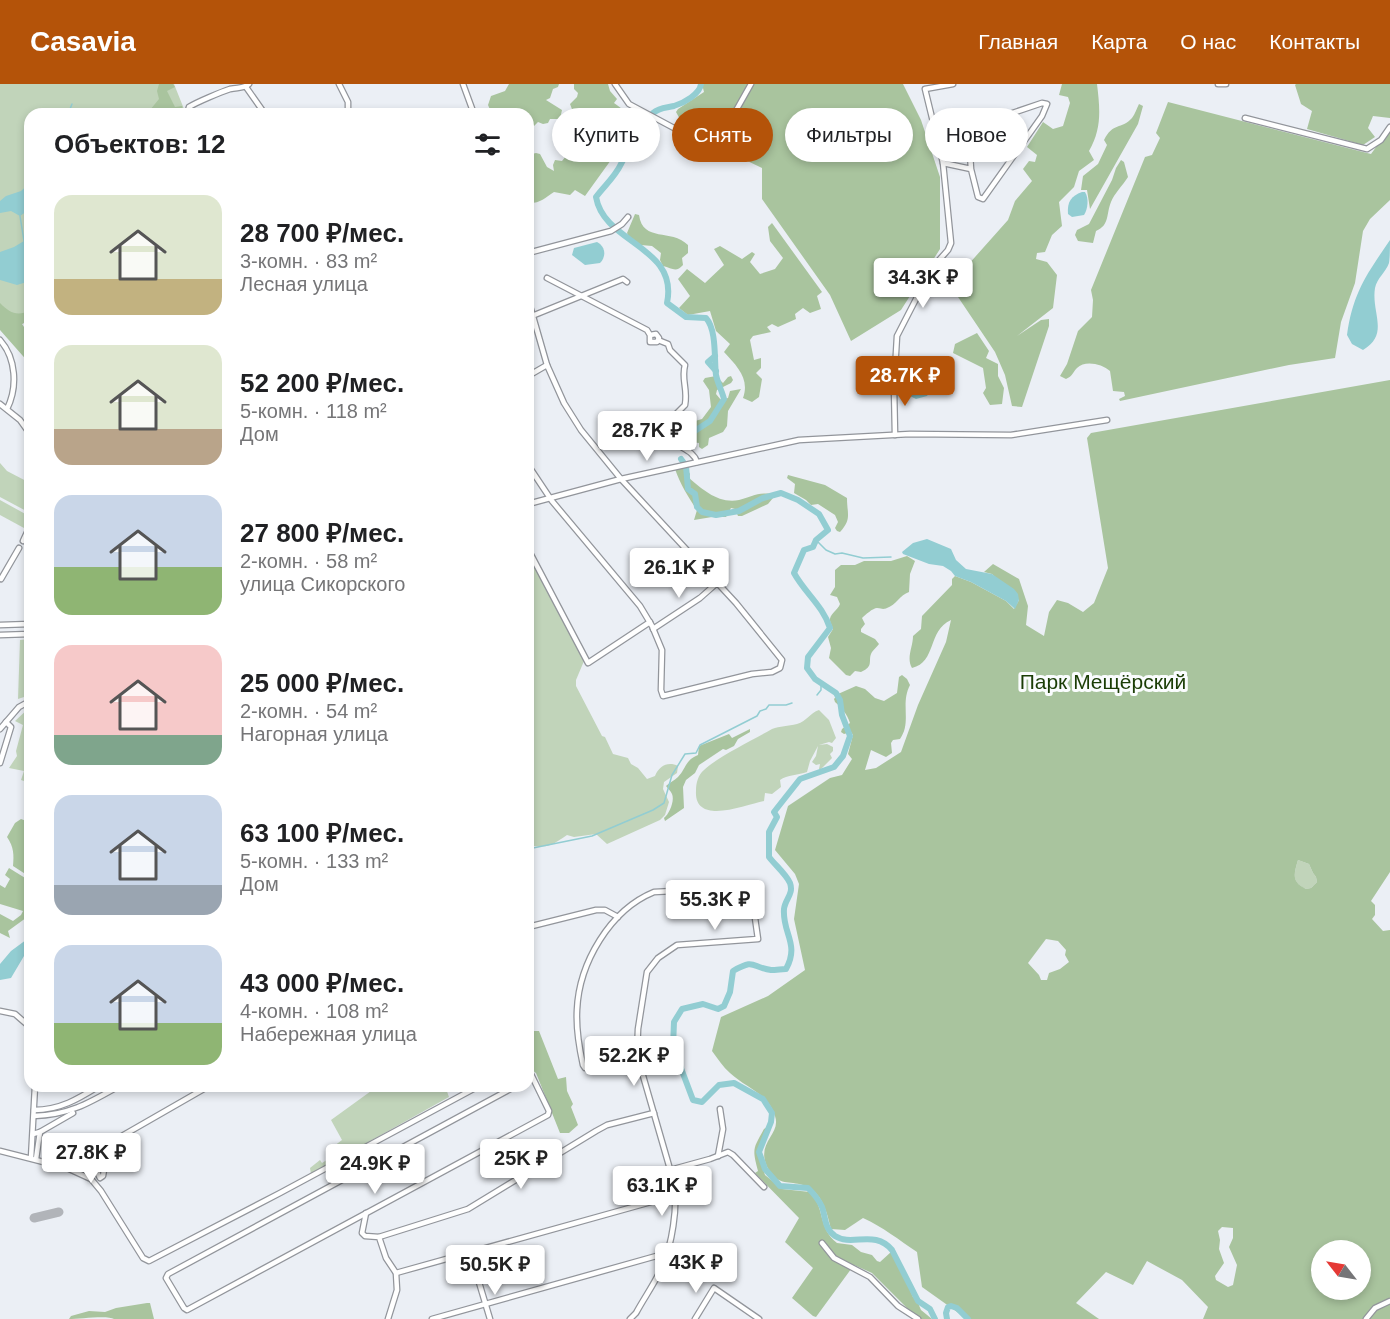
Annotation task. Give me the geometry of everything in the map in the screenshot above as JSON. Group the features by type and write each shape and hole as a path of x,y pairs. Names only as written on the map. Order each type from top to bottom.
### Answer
{"street":[{"path":"339,84 348,102 348,108"},
{"path":"463,84 472,108"},
{"path":"615,84 629,104 696,139 711,139 725,130 751,84"},
{"path":"895,435 894,387 897,336 932,268 948,250 951,243 943,163 925,86 953,84"},
{"path":"1218,84 1226,84"},
{"path":"189,108 231,89 248,86 261,108"},
{"path":"1042,103 1047,104 1042,116 983,199 978,197 971,169 969,138 971,130 983,123 1042,103"},
{"path":"1245,118 1366,149 1381,140 1390,127"},
{"path":"943,163 971,169"},
{"path":"534,251 611,231 628,217"},
{"path":"547,278 647,330 650,335 656,334 658,340 667,343 670,350 685,365 682,376 687,389 685,405 671,418 669,434 674,443 694,456 697,462"},
{"path":"534,315 623,279 627,282"},
{"path":"534,323 547,365 570,412 595,448 736,603 778,654 782,662 780,668 772,672 752,674 663,696 661,679 663,657 650,622 632,595 592,549 534,474"},
{"path":"0,340 7,350 14,372 13,390 7,409"},
{"path":"534,373 547,365"},
{"path":"0,404 24,426"},
{"path":"534,502 621,479 806,439 895,435 1011,435 1107,420"},
{"path":"1,579 19,548"},
{"path":"534,560 588,663 650,622"},
{"path":"653,629 700,598 717,583"},
{"path":"0,625 24,624"},
{"path":"0,635 24,634"},
{"path":"0,729 24,704"},
{"path":"0,763 10,734 11,727 6,722"},
{"path":"630,1319 660,1271 667,1253 676,1195 637,1055 638,1029 647,972 658,958 677,945 758,939 754,911 738,912 734,888 654,892 644,896 618,917 598,943 587,964 580,985 576,1010 578,1041 585,1068 637,1055"},
{"path":"534,926 596,910 605,910 618,917"},
{"path":"0,1011 15,1014 24,1021"},
{"path":"505,1092 168,1274 166,1278 184,1308 187,1310 548,1115 549,1111 534,1078"},
{"path":"34,1158 35,1092"},
{"path":"34,1113 63,1106 88,1092"},
{"path":"33,1134 108,1092"},
{"path":"67,1168 199,1092"},
{"path":"0,1151 34,1158 83,1174 96,1184 148,1261 468,1092"},
{"path":"34,1113 50,1116 78,1109"},
{"path":"718,1156 723,1129 720,1109"},
{"path":"366,1213 362,1233 365,1236 379,1237 468,1209 607,1125 654,1113"},
{"path":"50,1116 52,1125"},
{"path":"34,1158 40,1132"},
{"path":"94,1152 91,1156 92,1163 100,1178 103,1176 105,1153"},
{"path":"618,1186 725,1152 730,1153 764,1187"},
{"path":"79,1161 86,1159 101,1166 105,1162"},
{"path":"396,1273 676,1195"},
{"path":"379,1237 386,1258 396,1273 397,1290 388,1319"},
{"path":"822,1243 834,1258 866,1275 898,1306 918,1319"},
{"path":"470,1253 490,1319"},
{"path":"432,1319 667,1253"},
{"path":"695,1319 714,1288 759,1319"},
{"path":"1366,1319 1375,1308 1390,1301"}],"green space":[{"path":"0,84 174,84 184,108 24,108 24,323 12,331 0,320"},
{"path":"159,84 173,84 175,87 167,91 175,107 182,106 182,108 152,108 159,99 157,91"},
{"path":"509,84 559,84 553,89 550,98 546,100 559,108 552,108 552,119 548,123 538,122 534,126 534,108 489,108 491,96 505,91"},
{"path":"574,84 608,84 610,91 617,99 614,103 621,108 572,108 570,104 578,93 574,89"},
{"path":"702,84 903,84 925,132 925,162 935,162 940,177 940,249 901,310 851,341 830,295 762,199 762,168 750,162 773,162 773,108 680,108 704,92"},
{"path":"1062,84 1097,84 1098,127 1089,151 1094,160 1079,171 1074,187 1059,202 1062,226 1052,235 1045,252 1037,253 1036,259 1047,262 1057,275 1053,308 1017,336 1041,320 1049,319 1049,326 1022,407 1012,406 1005,375 995,352 958,297 967,266 1008,220 1015,201 1032,181 1023,169 1029,161 1035,162 1037,155 1028,145 1043,122 1053,129 1063,126 1070,103 1068,97 1059,95"},
{"path":"1296,84 1390,84 1390,118 1373,116 1368,128 1375,137 1363,145 1307,129 1312,111 1301,104"},
{"path":"1168,102 1371,154 1390,128 1390,200 1370,219 1363,231 1355,283 1341,322 1335,358 1289,365 1120,401 1119,399 1125,396 1124,392 1113,391 1110,371 1103,366 1084,364 1066,379 1060,376 1067,364 1078,331 1092,317 1091,290 1145,157 1152,155 1160,138 1156,133"},
{"path":"1139,104 1143,106 1138,124 1090,209 1087,190 1081,190 1083,176 1098,164 1107,145 1104,140 1107,134 1128,122"},
{"path":"534,154 540,154 547,167 554,171 554,162 610,162 585,196 575,190 570,195 554,192 534,203"},
{"path":"1121,160 1124,162 1128,177 1112,199 1104,226 1096,231 1093,243 1078,241 1075,235 1077,230 1089,224"},
{"path":"635,214 639,215 646,229 674,237 688,245 688,253 682,258 683,265 678,269 663,266 660,260 661,253 652,246 641,245 629,237 627,233"},
{"path":"772,223 822,292 817,296 821,309 810,313 803,308 795,314 796,319 778,327 772,324 767,327 771,332 753,336 750,340 754,360 761,358 761,368 756,373 762,379 759,397 752,402 743,398 745,385 741,373 724,352 730,344 716,331 710,311 688,315 679,308 690,296 678,279 687,269 705,283 724,265 714,249 720,246 742,259 752,252 755,254 750,262 760,274 775,269 783,258 770,241 768,227"},
{"path":"0,303 14,313 24,312 22,324 24,327 24,357 0,330"},
{"path":"977,333 989,351 986,358 998,364 998,376 1004,388 1002,404 990,405 983,393 986,388 983,368 953,353 955,344"},
{"path":"716,376 723,383 731,376 733,380 717,390 716,394 721,400 728,398 730,391 741,389 728,411 727,426 723,432 709,438 708,445 702,449 699,443 691,442 691,438 695,432 695,421 702,419 711,407 709,390 703,381 705,378"},
{"name":"Парк Мещёрский","path":"1390,380 1390,872 1371,901 1375,905 1375,915 1372,919 1383,931 1390,930 1390,1319 1203,1319 1208,1307 1182,1280 1147,1261 1133,1285 1106,1272 1076,1303 1099,1319 967,1319 922,1287 917,1252 863,1218 845,1230 831,1229 825,1209 815,1192 803,1185 781,1181 773,1176 765,1162 764,1154 775,1129 775,1116 772,1108 762,1096 727,1071 712,1051 721,1017 768,996 805,970 794,919 799,884 795,874 775,850 788,806 830,778 842,775 852,759 848,754 853,735 851,732 844,734 841,732 850,723 844,711 835,702 834,699 838,694 856,686 884,701 897,693 899,677 902,675 907,679 910,685 907,692 903,733 900,739 893,740 892,753 886,757 871,750 865,770 876,768 901,752 918,705 946,642 951,620 938,631 925,660 912,668 910,656 913,636 921,629 922,616 952,585 952,579 955,576 1006,601 1014,609 1019,600 992,574 984,572 993,564 1019,579 1028,606 1026,625 1044,636 1049,612 1057,600 1068,603 1083,612 1094,603 1108,568 1087,438 1091,433","holes":["1298,860 1309,864 1316,877 1317,882 1311,888 1306,889 1296,880","1046,939 1058,941 1066,950 1065,955 1069,962 1049,973 1047,980 1041,980 1028,963","1222,1227 1233,1228 1233,1238 1229,1247 1237,1265 1233,1285 1228,1287 1216,1280 1215,1276 1224,1263 1219,1249 1218,1231"]},
{"path":"0,463 7,471 24,480 24,510 0,497"},
{"path":"686,468 690,474 689,478 718,498 732,501 758,494 771,494 773,498 768,504 742,516 738,516 735,509 731,508 726,517 694,520 697,510 675,469"},
{"path":"788,475 825,485 847,498 847,520 840,532 835,528 838,522 835,515 818,504 811,505 794,493 795,484 787,478"},
{"path":"0,500 24,513 24,528 0,515"},
{"path":"907,556 915,561 910,574 909,592 890,607 875,608 862,618 865,624 861,632 875,639 879,644 872,652 869,665 865,670 855,671 850,676 846,675 829,658 831,648 828,637 833,629 830,619 840,604 837,597 830,595 835,587 835,570 841,565 855,565 864,561 891,561"},
{"path":"534,565 584,661 576,680 576,686 613,754 628,758 631,764 638,768 647,779 655,776 664,765 678,766 677,773 664,782 663,789 669,802 665,815 660,820 607,844 596,834 574,837 567,835 549,845 534,846"},
{"path":"20,640 24,640 24,697 18,699"},
{"path":"819,710 829,720 836,738 832,743 819,745 827,744 833,747 830,754 832,758 821,769 819,769 820,764 816,765 812,762 818,746 807,772 780,780 781,787 772,794 765,793 764,801 722,811 703,808 698,802 696,785 702,772 710,765 772,729 800,723"},
{"path":"24,713 24,771 9,768 17,756 16,751 23,725 15,721"},
{"path":"750,729 750,732 738,739 734,746 723,749 699,765 683,787 684,808 665,821 664,818 673,800 672,793 666,786 681,774 691,759 698,755 699,746 729,734 732,738"},
{"path":"21,819 24,820 24,873 13,866 13,851 7,837 15,823"},
{"path":"1298,860 1309,864 1316,877 1317,882 1311,888 1306,889 1296,880"},
{"path":"9,868 24,877 24,919 8,931 10,938 0,933 0,914 13,921 23,911 0,904 0,885 5,888 10,879 5,875"},
{"path":"534,1031 539,1031 558,1079 566,1077 567,1091 573,1104 571,1107 578,1125 569,1133 560,1133 534,1071"},
{"path":"370,1092 447,1092 449,1097 311,1174 310,1168 320,1160 322,1163 338,1153 334,1146 342,1140 331,1120"},
{"path":"767,1127 758,1152 765,1175 782,1189 810,1192 815,1198 827,1231 837,1243 852,1245 861,1252 872,1255 880,1262 891,1252 894,1254 913,1297 921,1310 932,1319 918,1319 872,1273 854,1265 816,1317 792,1298 813,1268 785,1242 799,1218 755,1173 758,1171 755,1149"},
{"path":"150,1303 154,1319 100,1317 69,1319 71,1316 89,1311 105,1312"}],"water":[{"path":"24,188 24,213 20,216 11,211 0,213 0,201 6,196"},
{"path":"1085,192 1088,204 1085,213 1072,217 1068,214 1069,203 1075,195"},
{"path":"1390,240 1389,263 1375,288 1378,330 1371,344 1363,350 1352,344 1347,335 1353,307 1362,284"},
{"path":"24,241 24,283 17,285 0,280 0,252"},
{"path":"597,242 604,251 604,257 600,263 585,265 572,255 574,248"},
{"path":"914,369 919,369 935,384 927,396 916,399 908,395 906,383"},
{"path":"927,539 951,549 956,560 966,569 992,574 1014,589 1019,600 1015,609 1006,601 955,576 943,566 929,564 903,554 902,552 913,543"},
{"path":"24,941 24,956 11,978 0,980 0,964 11,951"}],"waterway":[{"path":"681,440 710,421 724,399 716,375 710,323 706,318 686,317 667,303 668,284 662,269 652,257 612,225 602,213 596,197 616,173 639,131 653,113 687,100 695,95 701,84"},
{"path":"70,108 72,104"},
{"path":"20,216 24,241"},
{"path":"715,356 708,362 716,371"},
{"path":"681,459 686,466 688,489 695,494 697,507 702,512 716,515 739,511 763,498 781,493 798,500 819,514 828,530 816,540 813,547 804,550 794,573 823,613 830,628 808,657 807,668 815,679 836,693 850,736 843,756 834,767 800,779 774,812 777,817 769,832 769,857 786,876 791,887 784,909 785,925 791,945 790,960 786,969 771,970 750,964 733,971 730,992 724,1006 718,1009 703,1004 682,1009 674,1022 673,1047 693,1100 702,1102 719,1085 734,1083 763,1099 772,1113 771,1122 759,1152 765,1169 780,1186 808,1188 821,1204 827,1226 835,1236 849,1240 878,1240 892,1250 918,1301 930,1309 935,1319"},
{"path":"816,540 826,550 835,554 842,553 863,558 891,557"},
{"path":"817,695 821,690 821,683"},
{"path":"534,848 592,836 653,810 664,803 672,775 685,754 696,753 700,745 757,716 769,705 792,703"},
{"path":"947,1319 946,1313 948,1307 951,1306 957,1308 968,1319"}],"taxiway":[{"path":"34,1218 59,1212"}]}
